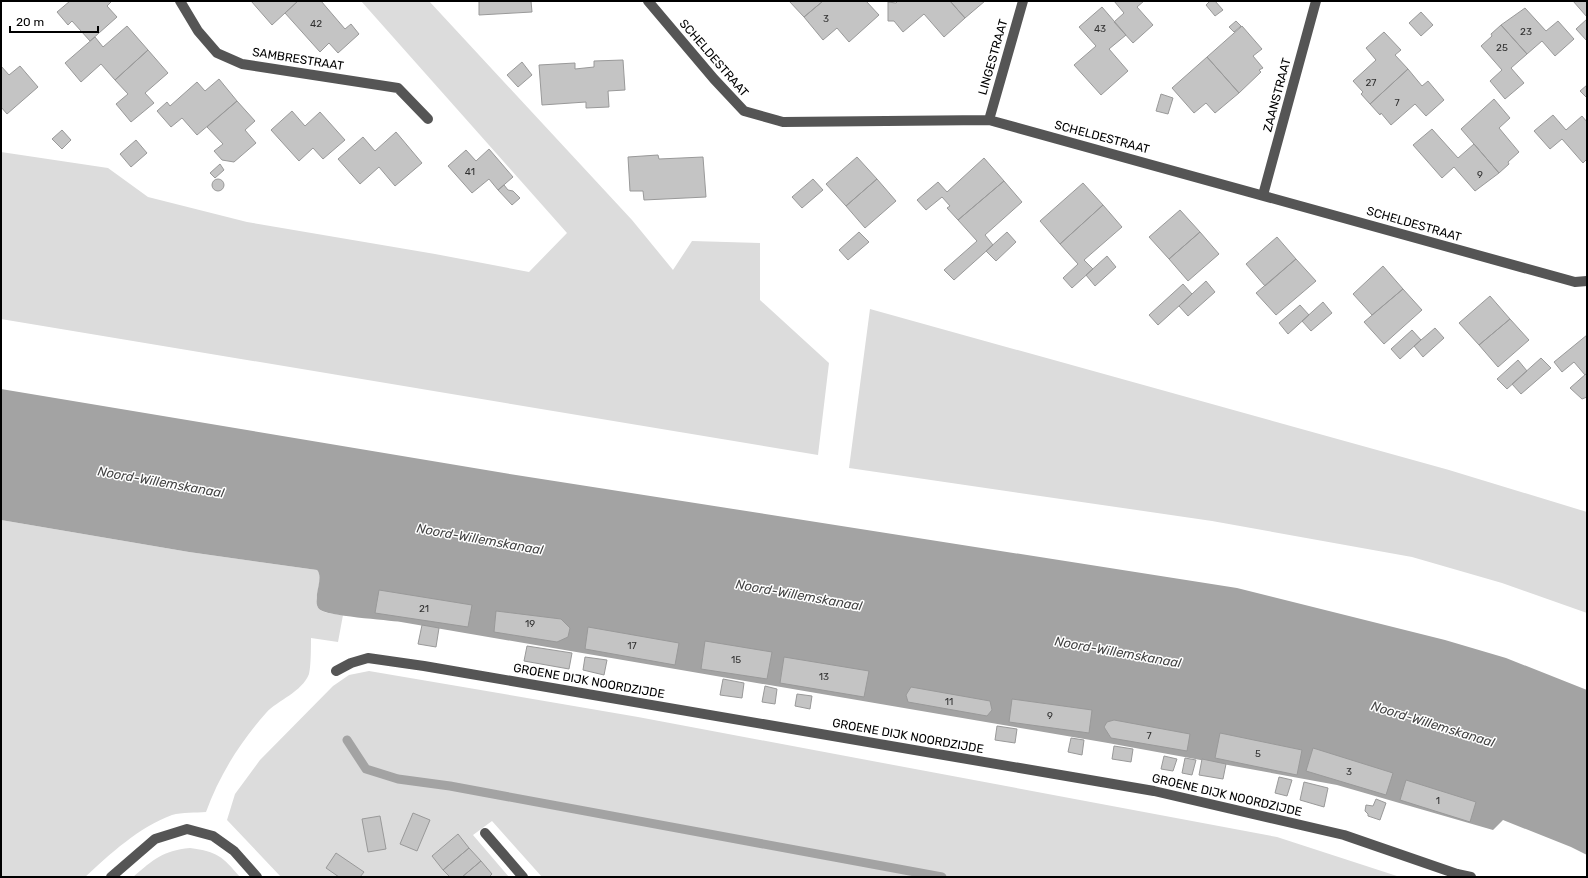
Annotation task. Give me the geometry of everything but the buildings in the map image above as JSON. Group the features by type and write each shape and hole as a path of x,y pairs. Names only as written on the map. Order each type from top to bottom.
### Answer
{"street":[{"name":"SAMBRESTRAAT","path":"180,1 198,31 217,53 242,64 398,88 428,119"},
{"name":"SCHELDESTRAAT","path":"648,1 714,79 744,111 783,122 989,120 1575,282 1587,281"},
{"name":"LINGESTRAAT","path":"989,120 1022,1"},
{"name":"ZAANSTRAAT","path":"1263,195 1316,1"},
{"name":"GROENE DIJK NOORDZIJDE","path":"336,671 351,663 368,658 424,666 1154,791 1344,835 1457,874 1471,877"},
{"path":"111,877 155,839 187,829 213,836 234,851 257,877"},
{"path":"485,833 523,877"}],"shaded area":[{"path":"361,1 429,1 632,220 673,270 692,241 760,243 760,300 829,363 818,455 1,319 1,152 108,168 148,197 247,222 435,254 529,272 567,233"},
{"path":"870,309 1449,470 1587,512 1587,613 1502,583 1412,557 1212,521 849,468"},
{"path":"1,520 189,552 317,570 320,579 317,598 318,608 327,613 343,615 338,642 311,638 310,671 306,680 295,691 271,708 256,724 231,760 217,785 206,812 176,814 160,820 126,842 104,859 85,877 1,877"},
{"path":"369,671 638,717 1277,837 1400,877 542,877 492,821 473,835 509,877 281,877 227,820 235,794 260,760 333,686 349,675"},
{"path":"190,848 207,851 219,856 229,864 240,877 133,877 159,857 172,851"}],"water":[{"name":"Noord-Willemskanaal","path":"1,389 504,473 1237,588 1445,640 1506,658 1587,690 1587,855 1571,847 1503,820 1493,830 1337,785 1108,743 401,622 333,614 319,609 317,605 319,575 317,570 189,552 1,520"}],"waterway":[{"path":"347,740 366,769 398,779 450,786 942,877"}]}
